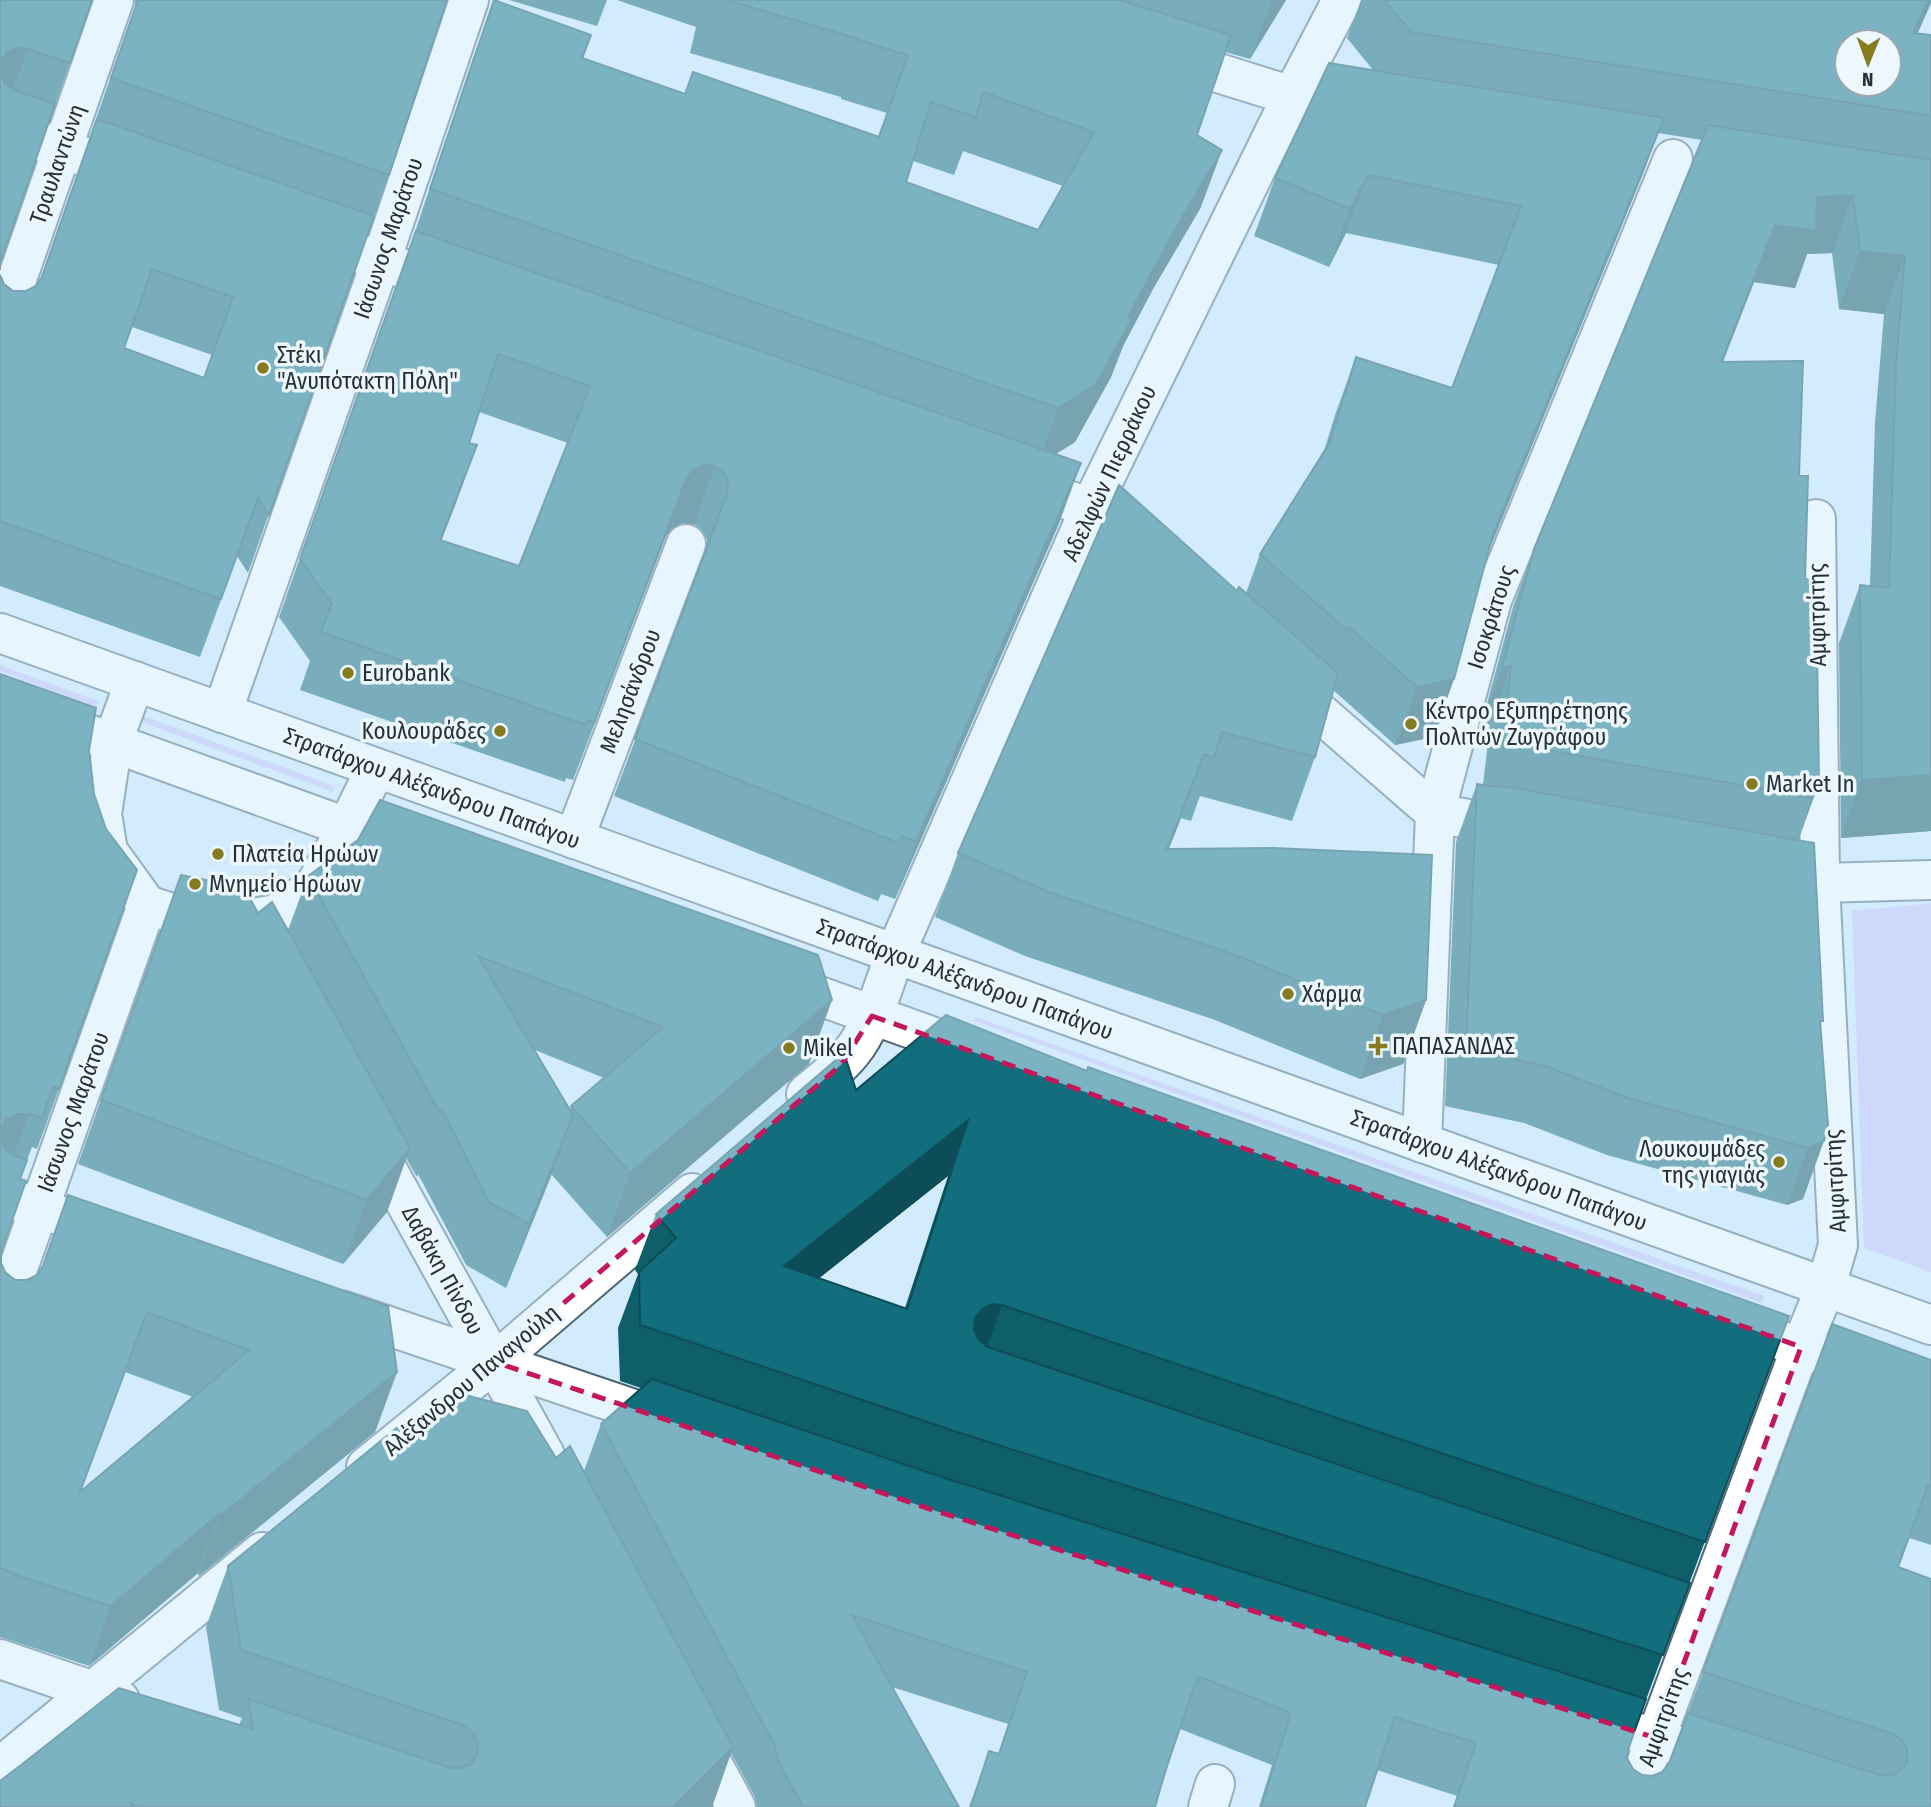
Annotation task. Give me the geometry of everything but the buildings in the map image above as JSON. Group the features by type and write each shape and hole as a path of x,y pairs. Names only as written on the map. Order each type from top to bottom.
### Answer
{"street":[{"name":"Τραυλαντώνη","path":"0,328 114,0"},
{"name":"Ιάσωνος Μαράτου","path":"222,713 381,261 469,0"},
{"name":"Αδελφών Πιερράκου","path":"895,954 1090,508 1292,96 1342,0"},
{"path":"1133,46 1292,96 1347,105"},
{"path":"0,127 165,185"},
{"path":"1632,152 1713,165"},
{"name":"Ισοκράτους","path":"1422,1143 1435,813 1492,600 1673,159"},
{"path":"279,225 486,298"},
{"path":"985,471 1090,508 1169,581"},
{"name":"Αμφιτρίτης","path":"1630,1807 1656,1738 1684,1620 1801,1347 1826,1286 1838,1245 1820,883 1816,519"},
{"name":"Μελησάνδρου","path":"574,839 687,544"},
{"name":"Στρατάρχου Αλέξανδρου Παπάγου","path":"0,633 1931,1325"},
{"path":"1261,661 1435,813 1545,833"},
{"path":"135,681 113,741 102,814 108,851 147,905 200,922 276,914 314,887 376,768"},
{"path":"0,702 439,860"},
{"path":"1738,868 1820,883 1931,880"},
{"name":"Ιάσωνος Μαράτου","path":"0,1319 147,905"},
{"path":"248,919 268,955"},
{"path":"778,1119 841,1065 857,1045 872,1016 895,954"},
{"path":"752,972 1007,1063"},
{"name":"Δαβάκη Πίνδου","path":"354,1111 560,1482"},
{"name":"Αλέξανδρου Παναγούλη","path":"335,1492 495,1362 715,1173"},
{"path":"0,1195 142,1244"},
{"path":"312,1301 701,1432"},
{"path":"1700,1311 1931,1394"},
{"path":"0,1768 293,1526"},
{"path":"0,1659 158,1713"},
{"path":"678,1699 736,1807"},
{"path":"1551,1705 1761,1772"}],"highlighted area":[{"path":"872,1016 1801,1347 1656,1738 933,1510 495,1362 841,1065"}],"shaded area":[{"path":"0,665 98,701 96,707 0,671"},
{"path":"143,716 335,786 333,792 141,722"},
{"path":"1931,903 1931,1272 1864,1248 1852,911"},
{"path":"976,1017 1764,1296 1762,1303 974,1021"}],"place":[{"name":"Στέκι \"Ανυπότακτη Πόλη\"","path":"263,368"},
{"name":"Eurobank","path":"348,673"},
{"name":"Κέντρο Εξυπηρέτησης Πολιτών Ζωγράφου","path":"1411,724"},
{"name":"Κουλουράδες","path":"500,731"},
{"name":"Market In","path":"1752,784"},
{"name":"Πλατεία Ηρώων","path":"218,854"},
{"name":"Μνημείο Ηρώων","path":"195,884"},
{"name":"Χάρμα","path":"1288,994"},
{"name":"ΠΑΠΑΣΑΝΔΑΣ","path":"1378,1046"},
{"name":"Mikel","path":"789,1048"},
{"name":"Λουκουμάδες της γιαγιάς","path":"1779,1162"}]}
